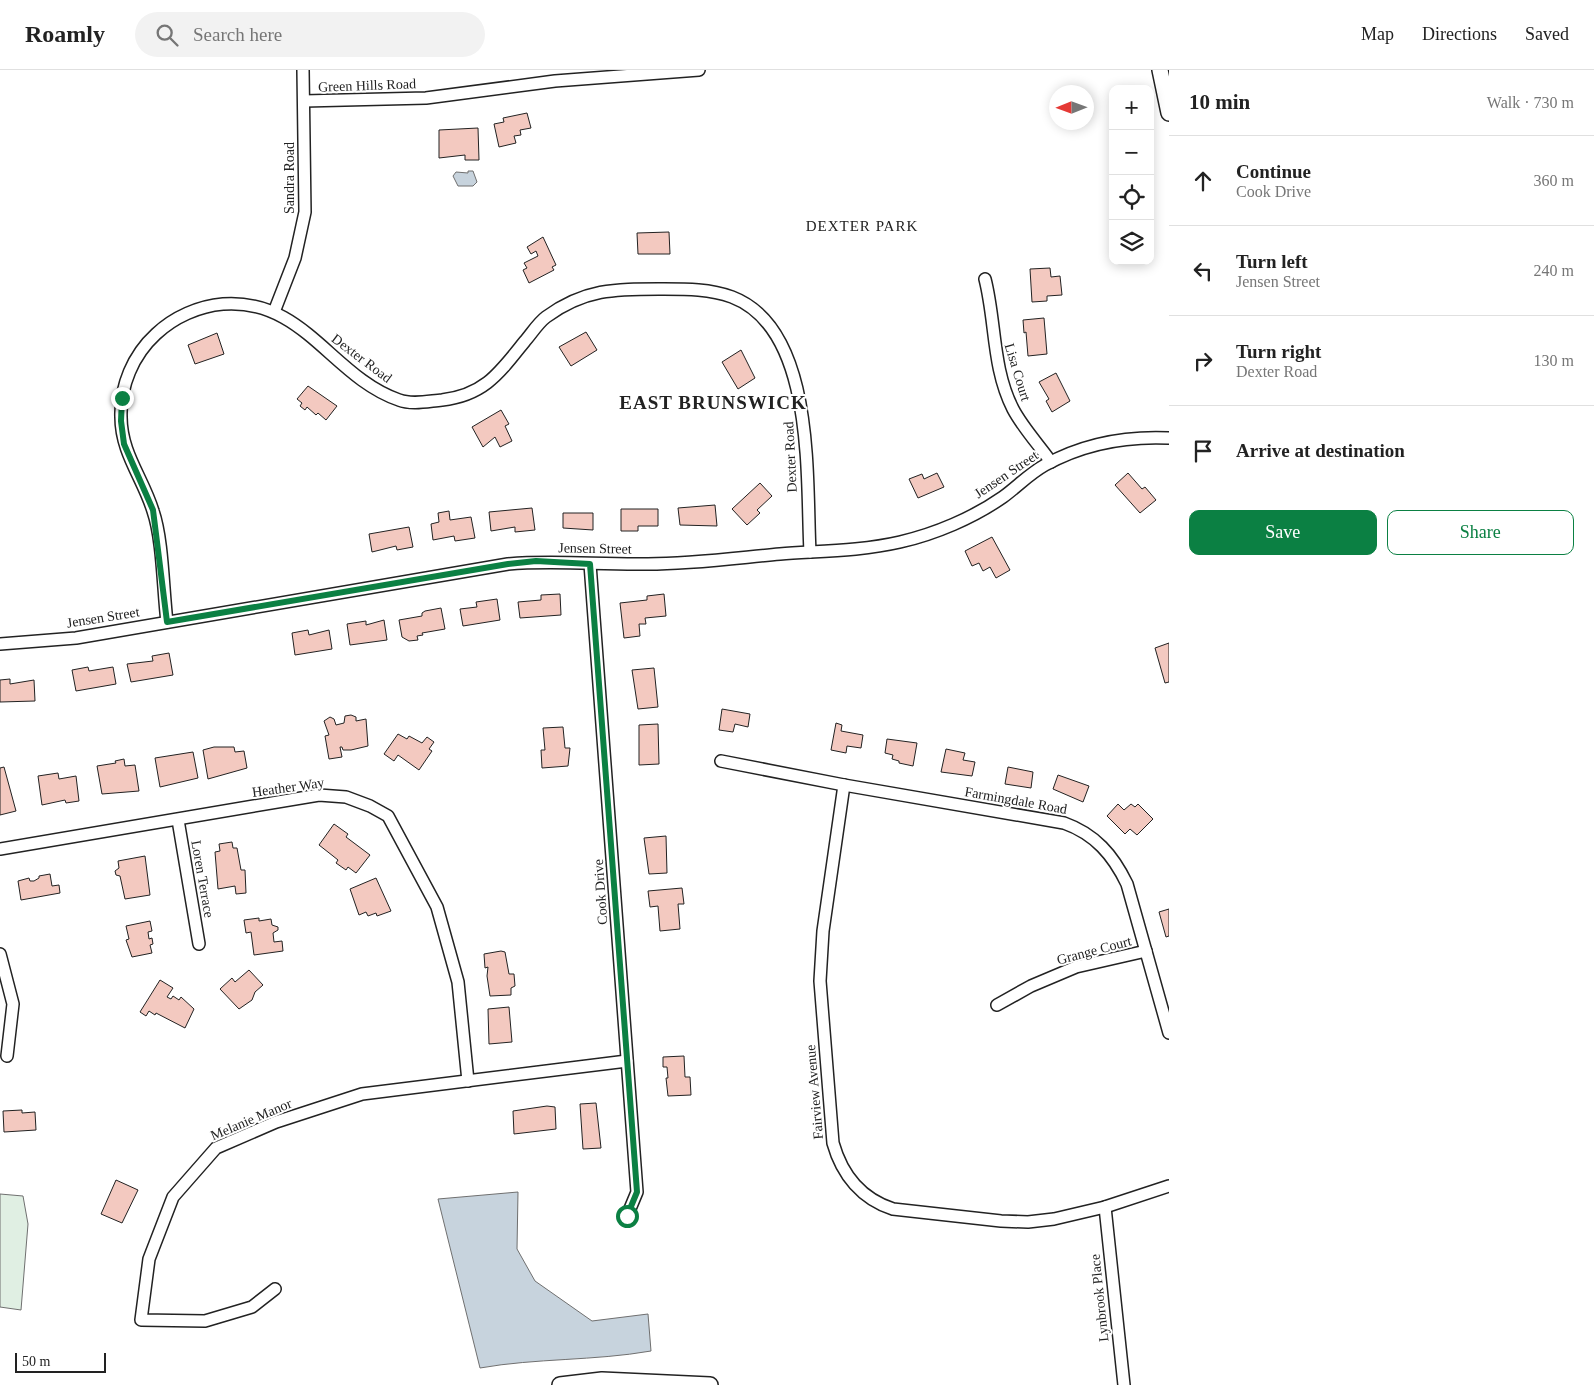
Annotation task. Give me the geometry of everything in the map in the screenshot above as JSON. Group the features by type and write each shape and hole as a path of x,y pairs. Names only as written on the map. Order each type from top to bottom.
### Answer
{"main road":[{"path":"1160,70 1169,113"},
{"path":"560,1385 602,1380 710,1385"}],"street":[{"name":"Sandra Road","path":"274,312 295,258 306,212 303,70"},
{"name":"Green Hills Road","path":"304,101 426,98 625,73 699,70"},
{"name":"Lisa Court","path":"985,278 996,358 1004,384 1014,410 1051,462"},
{"name":"Dexter Road","path":"167,622 153,510 128,455 122,433 122,398 128,375 138,354 153,336 172,322 192,311 215,305 238,304 274,312 302,328 346,366 384,394 403,402 423,402 467,396 481,387 499,372 542,320 565,304 589,294 614,289 691,289 731,297 747,305 764,321 781,342 789,360 803,415 810,552"},
{"name":"Jensen Street","path":"0,644 76,638 508,564 536,561 590,564 650,564 810,552 898,542 931,534 1004,496 1020,481 1051,462 1078,450 1098,444 1145,437 1169,438"},
{"name":"Cook Drive","path":"590,564 637,1192 627,1216"},
{"name":"Farmingdale Road","path":"721,761 844,785 1064,823 1082,829 1106,850 1118,866 1127,884 1169,1033"},
{"name":"Fairview Avenue","path":"844,785 823,931 820,981 833,1143 842,1168 858,1188 879,1205 906,1212 955,1215 1001,1222 1028,1222 1054,1219 1105,1208 1169,1186"},
{"name":"Heather Way","path":"0,849 319,795 346,797 370,806 388,816 436,906 458,982 468,1081"},
{"name":"Loren Terrace","path":"178,820 199,944"},
{"name":"Grange Court","path":"997,1005 1030,986 1076,967 1146,951"},
{"path":"0,954 13,1004 7,1056"},
{"name":"Melanie Manor","path":"275,1289 252,1307 205,1321 141,1320 149,1260 173,1197 216,1148 276,1122 362,1094 627,1061"},
{"name":"Lynbrook Place","path":"1105,1208 1124,1385"}],"green space":[{"path":"0,1194 23,1196 28,1224 21,1310 0,1307"}],"shaded area":[{"path":"468,171 473,171 477,182 473,186 458,186 453,176 456,172 468,173"},
{"path":"518,1192 517,1249 535,1281 592,1321 648,1314 651,1351 480,1368 438,1199"}],"building":[{"path":"527,113 531,128 520,130 521,135 514,136 516,143 499,147 494,124 504,122 503,118"},
{"path":"478,128 479,160 465,160 465,155 439,158 439,130"},
{"path":"669,232 670,254 638,254 637,233"},
{"path":"543,237 556,265 552,267 554,270 529,283 523,270 527,268 524,263 538,256 536,251 531,254 527,247"},
{"path":"1050,268 1051,277 1060,276 1062,295 1047,296 1047,301 1032,302 1030,269"},
{"path":"1044,318 1047,354 1028,356 1023,320"},
{"path":"586,332 597,350 571,366 559,347"},
{"path":"217,333 224,354 195,364 188,345"},
{"path":"741,350 755,378 738,389 722,362"},
{"path":"1056,373 1070,401 1052,412 1046,401 1049,399 1039,382"},
{"path":"308,386 337,406 326,420 318,413 316,415 307,407 305,410 300,406 302,403 297,399"},
{"path":"501,410 509,424 505,426 512,441 500,447 495,437 483,447 472,427"},
{"path":"937,473 944,487 918,498 909,479 922,474 924,479"},
{"path":"1128,473 1142,489 1145,487 1156,500 1140,513 1115,485"},
{"path":"760,483 772,496 757,510 760,513 747,525 732,509"},
{"path":"715,505 717,526 680,525 678,508"},
{"path":"532,508 535,530 515,532 515,527 491,531 489,512"},
{"path":"621,509 658,509 658,526 638,526 638,531 621,531"},
{"path":"449,511 450,520 471,517 475,538 455,541 454,536 433,540 431,524 439,522 438,513"},
{"path":"563,513 593,513 593,530 563,528"},
{"path":"409,527 413,547 397,550 396,546 372,552 369,534"},
{"path":"992,537 1010,570 996,578 990,567 983,571 979,563 972,566 965,551"},
{"path":"560,594 561,615 520,618 518,602 541,600 541,595"},
{"path":"664,594 666,616 645,618 646,624 639,624 640,636 624,638 620,603 647,600 647,596"},
{"path":"497,599 500,620 463,626 460,609 477,607 476,602"},
{"path":"441,608 445,629 422,633 423,635 417,636 418,640 409,641 402,637 399,620 422,616 422,613 425,611"},
{"path":"384,620 387,640 350,645 347,624 366,621 366,625"},
{"path":"308,630 309,635 329,630 332,649 295,655 292,633"},
{"path":"1169,643 1169,682 1165,683 1155,648"},
{"path":"169,653 173,675 131,682 127,664 153,661 152,656"},
{"path":"88,667 89,671 113,667 116,684 76,691 72,670"},
{"path":"654,668 658,707 638,709 632,670"},
{"path":"10,679 10,684 34,680 35,701 0,702 0,680"},
{"path":"722,709 750,714 748,727 735,724 733,732 719,730"},
{"path":"351,715 356,717 356,721 366,719 368,746 351,750 343,750 340,747 342,757 329,759 325,736 329,735 324,721 330,717 334,719 336,725 344,723 345,716"},
{"path":"836,723 842,725 841,731 863,735 861,748 847,746 846,753 831,750"},
{"path":"658,724 659,764 639,765 639,725"},
{"path":"563,727 565,748 570,748 568,766 542,768 541,750 545,750 543,728"},
{"path":"398,734 407,739 409,736 422,743 427,737 434,742 429,749 432,751 419,770 398,755 394,761 384,754"},
{"path":"887,739 917,743 913,766 899,763 899,761 892,759 893,755 885,753"},
{"path":"214,747 234,747 235,752 244,751 247,768 208,779 203,750"},
{"path":"946,749 965,753 963,760 975,762 972,776 941,772"},
{"path":"193,752 198,778 160,787 155,758"},
{"path":"124,759 125,766 135,765 139,791 102,794 97,766 116,763 115,761"},
{"path":"4,767 16,811 0,815 0,768"},
{"path":"1008,767 1033,772 1031,788 1005,784"},
{"path":"58,773 59,779 76,776 79,801 66,803 65,800 42,805 38,776"},
{"path":"1058,775 1089,786 1083,802 1053,789"},
{"path":"1118,804 1124,810 1131,804 1135,807 1138,804 1153,819 1137,835 1130,829 1125,834 1107,816"},
{"path":"334,824 348,834 346,837 370,855 356,873 348,867 346,870 336,863 338,860 319,845"},
{"path":"666,836 667,873 649,874 644,838"},
{"path":"232,842 233,848 237,848 241,870 245,870 246,893 236,894 235,886 218,889 215,852 220,851 219,844"},
{"path":"145,856 150,895 125,899 120,876 116,875 115,871 119,868 118,861"},
{"path":"50,874 52,886 59,885 60,893 21,900 18,881 29,878 30,881 34,881 39,876"},
{"path":"376,878 391,911 377,916 376,913 368,916 366,912 359,915 350,889"},
{"path":"682,888 684,904 678,904 680,929 660,931 658,906 650,907 648,891"},
{"path":"1169,909 1169,936 1166,937 1159,912"},
{"path":"259,918 259,921 271,919 272,925 278,927 278,930 273,933 274,942 282,941 283,951 254,955 251,932 246,933 244,920"},
{"path":"150,921 152,931 148,932 149,939 152,938 153,944 150,945 152,953 132,957 126,940 129,939 126,926"},
{"path":"505,952 509,974 514,974 515,986 511,988 511,995 490,996 487,976 488,967 485,968 484,954"},
{"path":"249,970 263,985 255,992 252,1000 239,1009 220,989 232,978 235,982"},
{"path":"160,980 173,988 167,997 171,999 173,996 179,1000 181,997 194,1009 185,1028 156,1013 155,1015 149,1011 146,1016 140,1012"},
{"path":"509,1007 512,1042 489,1044 488,1009"},
{"path":"684,1056 685,1077 690,1077 691,1095 668,1096 667,1067 663,1067 663,1057"},
{"path":"596,1103 601,1148 583,1149 580,1104"},
{"path":"547,1106 555,1107 556,1129 514,1134 513,1111"},
{"path":"22,1110 22,1113 35,1112 36,1130 4,1132 3,1111"},
{"path":"116,1180 138,1190 122,1223 101,1214"}],"district":[{"name":"DEXTER PARK","path":"862,226"},
{"name":"EAST BRUNSWICK","path":"713,402"}],"route":[{"path":"122,398 121,421 124,444 153,510 167,622 508,564 536,561 590,564 637,1192 627,1216"}]}
